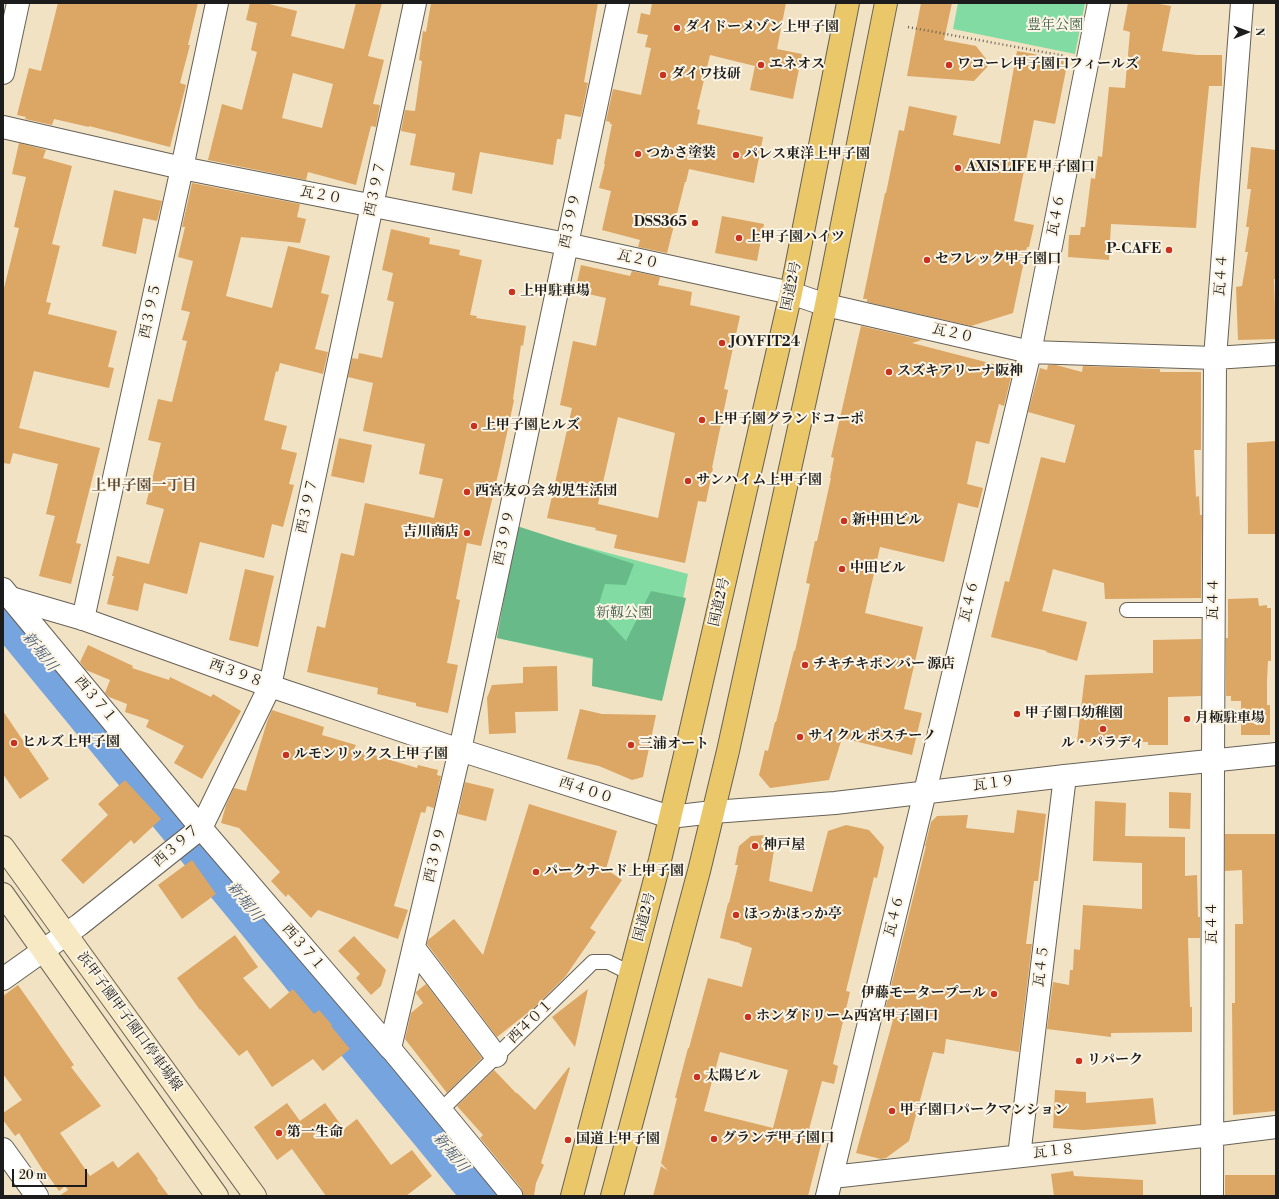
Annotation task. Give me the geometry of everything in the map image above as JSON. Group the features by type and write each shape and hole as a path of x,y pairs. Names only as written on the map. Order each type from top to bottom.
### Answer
{"highway":[{"name":"国道2号","path":"572,1196 670,818 792,293 848,3"},
{"path":"612,1196 699,871 728,751 826,305 886,3"}],"main road":[{"name":"浜甲子園甲子園口停車場線","path":"3,847 255,1196"},
{"name":"浜甲子園甲子園口停車場線","path":"3,894 218,1196"}],"street":[{"path":"3,73 18,3"},
{"name":"西３９５","path":"83,619 217,3"},
{"name":"西３９７","path":"3,979 66,935 196,832 270,686 415,3"},
{"name":"西３９９","path":"390,1048 460,750 618,3"},
{"name":"瓦４６","path":"829,1187 1030,352 1099,3"},
{"name":"瓦４４","path":"1212,1196 1215,358 1242,3"},
{"name":"瓦２０","path":"3,127 182,168 566,244 792,293 826,305 1030,352 1215,358 1276,354"},
{"name":"西３９８","path":"7,593 270,686 460,750"},
{"name":"西３７１","path":"7,593 196,832 390,1048 512,1196"},
{"name":"西４００","path":"460,750 670,818 713,812"},
{"name":"瓦１９","path":"713,812 835,803 1065,776 1276,754"},
{"name":"瓦４５","path":"1019,1156 1065,776"},
{"path":"414,948 496,1056"},
{"name":"瓦１８","path":"829,1187 1019,1156 1276,1127"},
{"path":"3,1149 37,1196"}],"lane":[{"path":"1127,610 1214,610"},
{"name":"西４０１","path":"441,1110 593,962 608,962 630,973"}],"path":[{"path":"908,26 1087,60"}],"green space":[{"name":"豊年公園","path":"958,3 1085,3 1075,54 953,29"},
{"name":"新靱公園","path":"517,526 634,564 626,585 605,584 597,610 626,641 651,591 686,598 662,701 592,686 593,658 497,638"},
{"name":"新靱公園","path":"517,529 688,574 663,697 592,686 593,659 497,638"}],"building":[{"path":"58,3 198,3 188,45 190,45 180,83 186,85 170,147 89,126 54,119 52,125 25,119 26,117 17,115 29,68 41,71"},
{"path":"250,3 265,3 297,11 291,36 344,49 356,3 382,3 368,56 384,60 373,104 380,105 376,127 371,126 356,185 308,172 306,180 208,160 222,104 242,110 257,52 251,50 257,23 246,20","holes":["293,73 333,84 322,128 282,118"]},
{"path":"431,3 598,3 584,82 588,83 581,117 565,114 561,139 557,139 553,165 480,152 472,194 452,190 455,173 410,165 416,134 401,131 405,110 415,111 422,61 419,60 423,31 426,32"},
{"path":"652,3 786,3 777,49 802,54 793,99 750,90 755,66 710,55 697,109 700,110 697,124 763,137 754,183 689,169 667,253 638,247 640,240 602,230 611,191 599,188 612,124 606,121 613,89 641,95 651,48 645,47 648,35 637,33 641,13 650,15"},
{"name":"ワコーレ甲子園口フィールズ","path":"921,3 952,3 944,40 976,46 990,64 974,81 907,76"},
{"path":"1128,3 1154,3 1171,6 1162,51 1197,55 1222,55 1222,86 1209,86 1196,228 1111,224 1109,260 1068,257 1069,235 1080,235 1081,227 1085,227 1091,178 1095,179 1098,156 1102,157 1109,87 1125,88 1130,32 1123,30"},
{"path":"1017,51 1068,60 1055,124 1034,120 1014,221 1034,225 1029,247 1027,247 1013,313 971,326 867,302 867,299 863,299 885,193 899,130 904,131 909,106 957,116 953,135 1000,144"},
{"path":"19,143 46,150 43,158 72,166 52,244 60,246 46,302 51,303 48,314 117,331 108,367 114,368 109,388 34,371 19,428 100,448 76,543 81,544 71,584 39,576 55,516 46,514 58,464 13,453 10,464 3,463 3,292 19,228 14,227 26,177 12,174"},
{"path":"1251,147 1276,150 1276,279 1274,279 1276,339 1238,340 1236,287 1242,286 1248,252 1245,252 1249,227 1246,227 1251,189 1247,189"},
{"path":"192,183 300,204 297,217 306,219 300,243 241,237 226,296 272,308 288,246 330,256 321,293 329,295 315,349 328,352 323,374 280,363 278,372 276,371 264,420 287,426 281,449 297,453 289,484 294,485 283,527 272,524 264,558 200,542 187,594 144,583 138,611 107,604 117,556 149,564 164,509 146,504 161,443 148,440 158,399 172,402 187,341 182,340 190,312 181,310 193,261 178,257 185,227 182,227"},
{"path":"114,190 162,201 157,221 143,218 136,254 102,246"},
{"name":"上甲子園ハイツ","path":"722,216 764,224 757,261 715,253"},
{"path":"391,229 430,238 429,244 460,250 459,255 482,260 470,315 477,316 476,318 526,326 523,346 521,345 514,400 481,546 467,543 456,599 460,600 447,663 458,665 448,713 416,706 416,703 377,694 378,688 307,672 317,626 325,628 341,553 354,556 365,503 434,518 443,479 419,474 425,444 363,431 373,383 348,377 352,358 358,359 359,353 382,358 394,302 387,300 393,273 382,270"},
{"path":"581,265 630,276 632,271 660,277 658,285 692,292 690,305 740,316 724,389 728,390 706,502 698,501 685,563 614,548 617,535 595,530 596,528 547,518 572,408 560,405 573,341 596,346 606,298 575,291","holes":["618,417 675,433 658,518 598,504"]},
{"path":"861,326 922,340 912,343 1005,367 1011,377 1004,406 999,404 989,444 976,441 967,484 983,488 978,508 958,503 944,562 880,547 865,613 923,627 904,709 922,713 912,755 842,738 829,780 770,788 759,775 765,750 768,751 795,651 810,584 806,583 831,478 834,458 831,457"},
{"path":"1048,365 1056,365 1082,372 1083,366 1160,369 1160,372 1201,372 1201,450 1194,450 1196,497 1199,496 1200,515 1202,515 1201,598 1105,599 1104,583 1053,569 1042,611 1087,622 1077,661 1046,652 1047,651 991,637 1005,581 1009,582 1041,457 1065,463 1075,425 1028,412 1040,368 1047,370"},
{"path":"339,438 372,445 364,483 331,476"},
{"path":"1276,441 1276,534 1248,534 1247,443"},
{"path":"245,569 274,576 258,647 229,640"},
{"path":"1258,598 1259,606 1267,605 1267,608 1271,608 1271,661 1268,661 1267,681 1267,705 1270,705 1270,735 1241,735 1241,701 1231,701 1231,696 1226,696 1228,599"},
{"path":"1201,639 1201,696 1168,697 1168,745 1148,745 1148,742 1077,742 1085,675 1153,673 1153,640"},
{"path":"88,645 133,666 132,668 169,680 170,677 211,697 213,694 241,711 202,779 174,763 184,746 146,727 149,720 125,712 127,704 109,697 105,693 110,680 86,670 80,662"},
{"path":"557,666 558,711 515,712 516,733 489,734 487,698 492,685 523,683 523,667"},
{"path":"580,709 602,714 656,715 643,777 632,780 599,766 567,759"},
{"path":"272,710 324,727 322,735 356,745 354,749 417,768 418,765 438,770 437,775 441,776 434,808 427,806 425,813 421,812 394,906 408,910 398,939 318,910 311,918 288,894 286,897 271,881 280,872 239,828 221,823 226,805 234,788 246,791"},
{"name":"ヒルズ上甲子園","path":"3,711 49,779 20,799 3,774"},
{"path":"125,780 161,819 134,844 131,840 83,884 61,860 108,815 98,804"},
{"path":"465,782 494,789 486,821 458,814"},
{"path":"1169,792 1191,793 1190,829 1169,828"},
{"path":"1095,801 1126,803 1125,836 1185,837 1185,876 1197,875 1198,917 1200,917 1200,938 1188,938 1192,1032 1111,1033 1111,1037 1047,1029 1053,982 1069,985 1070,970 1073,970 1074,949 1080,950 1083,905 1142,909 1142,863 1093,861"},
{"path":"529,804 617,831 606,869 622,880 590,928 596,932 565,977 535,1007 497,1037 427,944 428,940 454,919 483,955"},
{"path":"1017,810 1046,814 1038,881 1034,881 1026,944 1032,944 1019,1052 946,1039 944,1054 933,1052 909,1141 886,1158 881,1159 856,1153 893,1020 883,1018 931,822 937,816 968,815 966,828 1014,833"},
{"path":"846,825 869,830 884,847 877,878 874,877 846,991 850,992 833,1064 838,1066 834,1084 822,1081 807,1137 822,1141 808,1196 653,1196 661,1166 668,1171 661,1163 677,1098 675,1098 708,978 742,987 752,948 720,938 738,865 735,865 739,846 751,836 766,835 776,838 769,881 812,892 828,831","holes":["720,1052 788,1070 773,1128 704,1111"]},
{"path":"1225,834 1276,834 1276,1111 1233,1115 1232,1003 1235,1003 1235,924 1243,924 1242,870 1225,871"},
{"path":"192,860 216,894 182,919 158,885"},
{"path":"235,935 258,967 243,978 270,1009 293,989 314,1014 319,1010 350,1049 323,1071 313,1059 272,1087 247,1050 239,1056 200,1010 177,978"},
{"path":"354,936 386,970 381,986 371,995 356,978 360,974 338,951"},
{"path":"426,984 482,1058 447,1093 405,1039 411,1013 423,1003 416,992"},
{"path":"18,985 74,1065 71,1067 101,1106 60,1133 90,1176 113,1161 118,1168 138,1152 169,1196 59,1196 68,1190 65,1186 59,1191 47,1174 46,1175 19,1133 15,1136 3,1120 3,1113 22,1100 3,1074 3,996"},
{"path":"588,989 575,1047 552,1017"},
{"path":"569,1067 570,1068 541,1163 544,1165 536,1183 534,1196 524,1196 521,1188 480,1138 483,1135 457,1106 494,1070 535,1110"},
{"path":"1055,1090 1086,1092 1086,1103 1153,1098 1156,1124 1083,1130 1053,1128"},
{"path":"287,1103 300,1121 325,1103 344,1129 357,1119 391,1165 412,1150 432,1176 406,1196 326,1196 292,1149 277,1160 254,1127"},
{"path":"1073,1171 1074,1176 1143,1180 1143,1196 1054,1196 1051,1174"},
{"path":"1225,1175 1276,1175 1276,1196 1225,1196"}],"waterway":[{"name":"新堀川","path":"3,609 486,1196"}],"place":[{"name":"ダイドーメゾン上甲子園","path":"677,28"},
{"name":"エネオス","path":"761,65"},
{"name":"ワコーレ甲子園口フィールズ","path":"949,65"},
{"name":"ダイワ技研","path":"663,75"},
{"name":"つかさ塗装","path":"638,154"},
{"name":"パレス東洋上甲子園","path":"736,155"},
{"name":"AXIS LIFE 甲子園口","path":"958,168"},
{"name":"DSS365","path":"695,223"},
{"name":"上甲子園ハイツ","path":"739,238"},
{"name":"P-CAFE","path":"1169,250"},
{"name":"セフレック甲子園口","path":"927,260"},
{"name":"上甲駐車場","path":"512,292"},
{"name":"JOYFIT24","path":"722,343"},
{"name":"スズキアリーナ阪神","path":"889,372"},
{"name":"上甲子園グランドコーポ","path":"702,420"},
{"name":"上甲子園ヒルズ","path":"474,426"},
{"name":"サンハイム上甲子園","path":"688,481"},
{"name":"西宮友の会 幼児生活団","path":"467,492"},
{"name":"新中田ビル","path":"844,521"},
{"name":"吉川商店","path":"467,533"},
{"name":"中田ビル","path":"842,569"},
{"name":"チキチキボンバー 源店","path":"805,665"},
{"name":"甲子園口幼稚園","path":"1017,714"},
{"name":"月極駐車場","path":"1187,719"},
{"name":"ル・パラディ","path":"1103,729"},
{"name":"サイクル ポスチーノ","path":"800,737"},
{"name":"ヒルズ上甲子園","path":"14,743"},
{"name":"三浦オート","path":"631,745"},
{"name":"ルモンリックス上甲子園","path":"286,755"},
{"name":"神戸屋","path":"755,846"},
{"name":"パークナード上甲子園","path":"536,872"},
{"name":"ほっかほっか亭","path":"736,915"},
{"name":"伊藤モータープール","path":"994,994"},
{"name":"ホンダドリーム西宮甲子園口","path":"748,1017"},
{"name":"リパーク","path":"1079,1061"},
{"name":"太陽ビル","path":"697,1077"},
{"name":"甲子園口パークマンション","path":"892,1111"},
{"name":"第一生命","path":"279,1133"},
{"name":"グランデ甲子園口","path":"714,1139"},
{"name":"国道上甲子園","path":"568,1140"}],"district":[{"name":"上甲子園一丁目","path":"144,486"}]}
